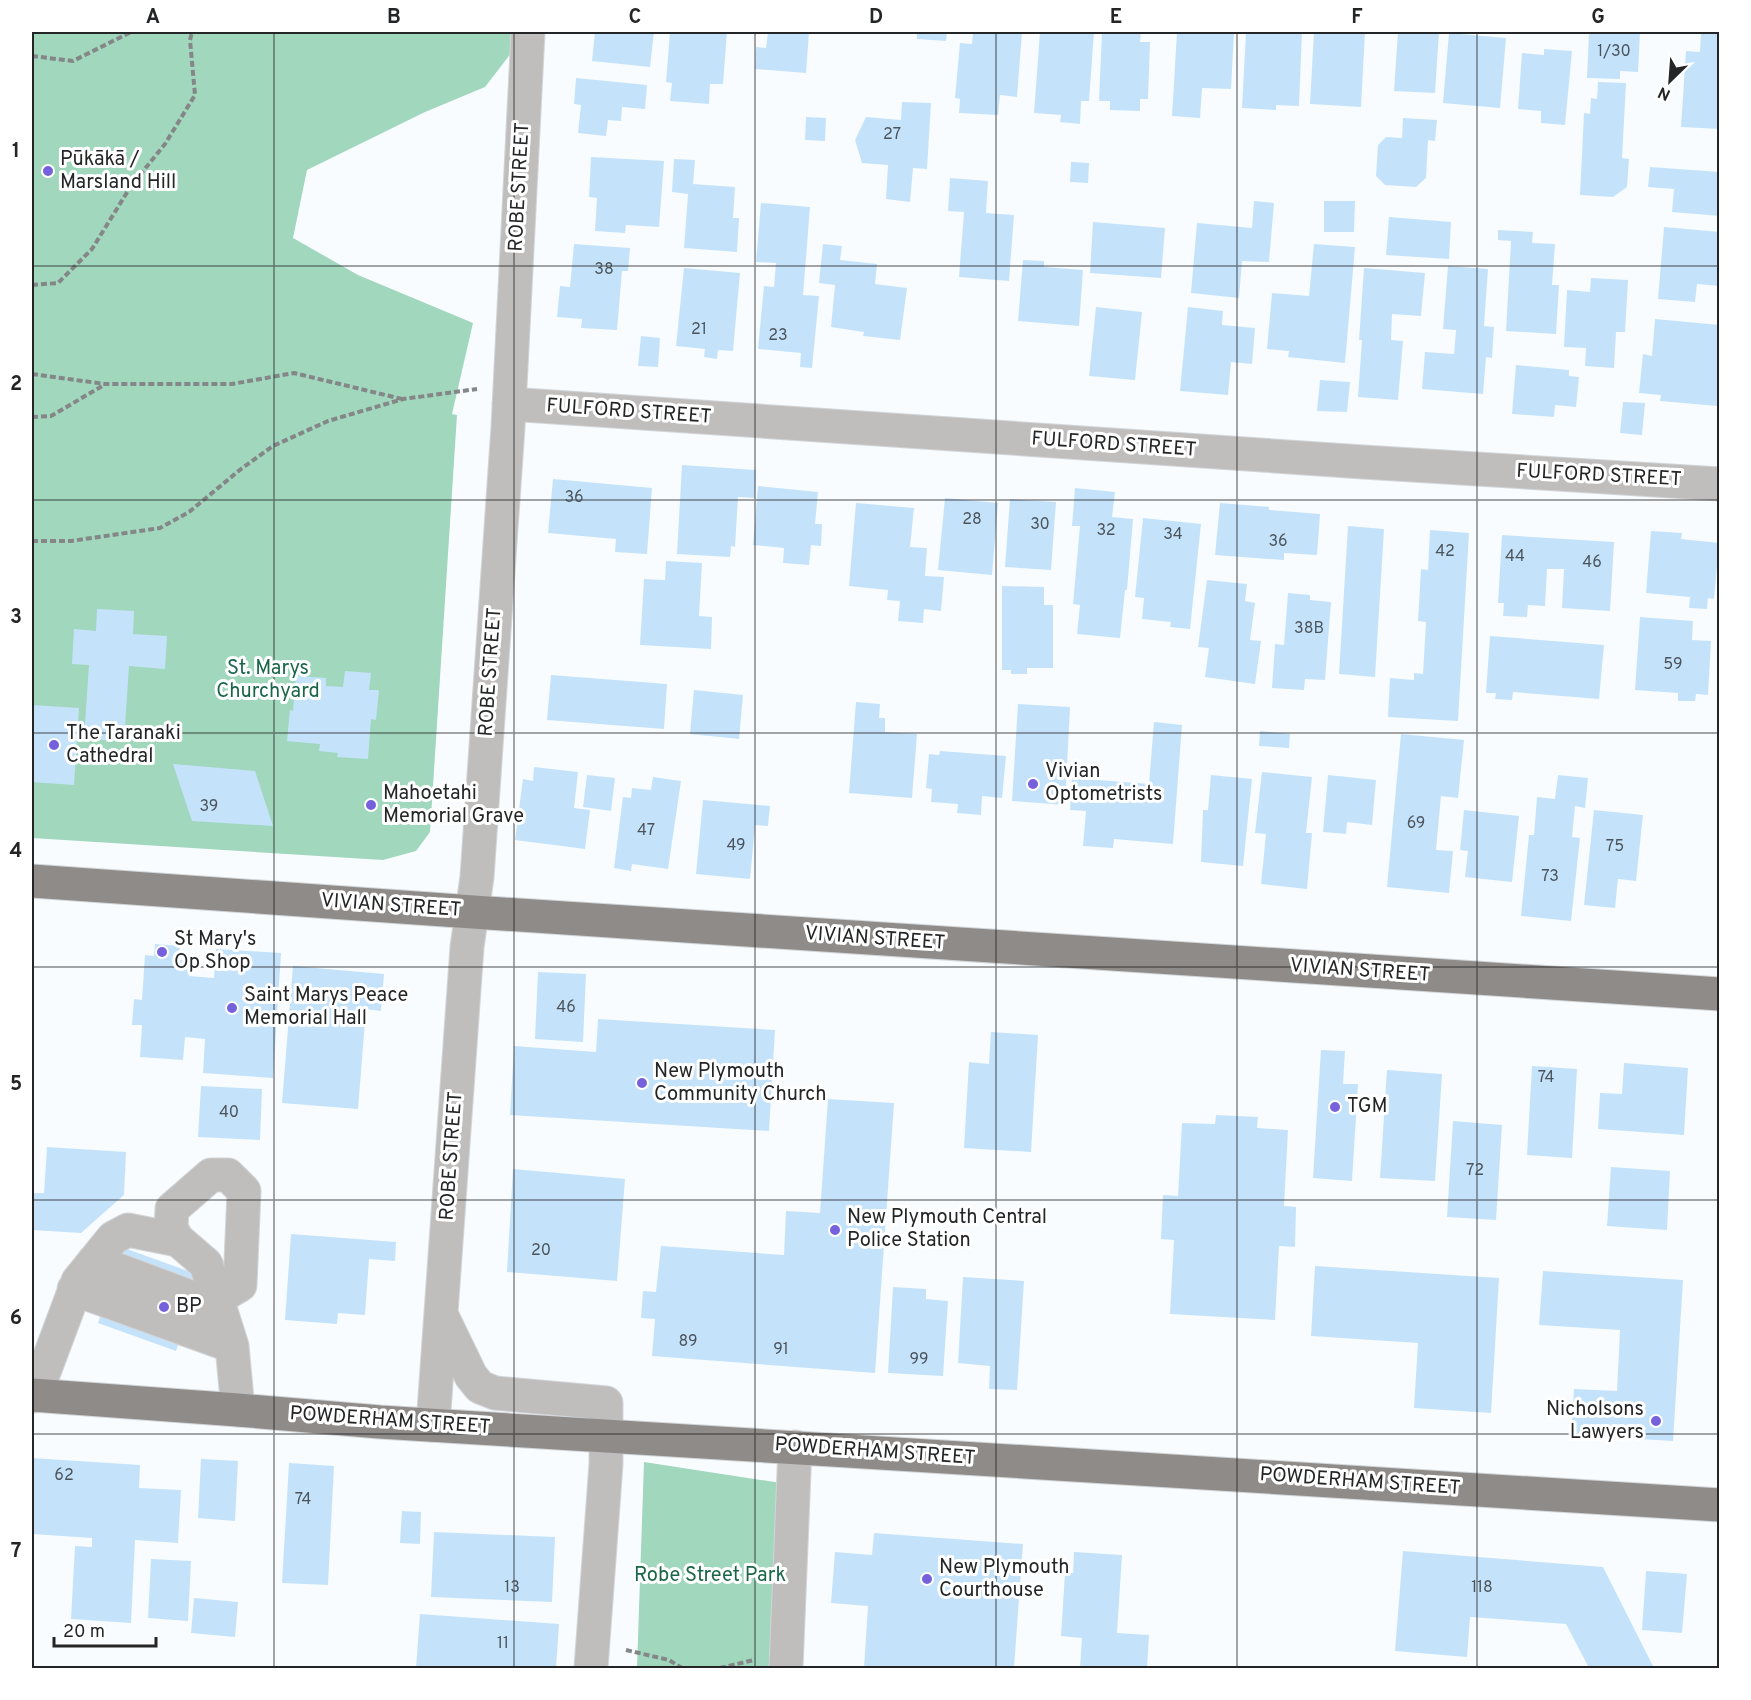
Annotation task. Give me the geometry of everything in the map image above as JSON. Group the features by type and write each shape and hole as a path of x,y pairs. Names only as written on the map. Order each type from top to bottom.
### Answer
{"main road":[{"name":"VIVIAN STREET","path":"32,881 1719,994"},
{"name":"POWDERHAM STREET","path":"33,1396 606,1437 1719,1504"}],"street":[{"name":"ROBE STREET","path":"433,1425 467,947 477,877 509,394 528,32"},
{"name":"FULFORD STREET","path":"509,394 1363,462 1719,484"},
{"path":"219,1303 240,1284 244,1191 228,1175 211,1175 172,1209 171,1228 178,1240 206,1264 232,1346 238,1410"},
{"path":"33,1396 78,1281 113,1238 128,1230 178,1240"},
{"path":"94,1261 219,1303"},
{"path":"74,1289 232,1346"},
{"path":"440,1312 471,1376 480,1387 495,1393 606,1403 606,1464 591,1655"},
{"path":"786,1668 795,1447"}],"path":[{"path":"32,56 73,61 131,32"},
{"path":"32,285 58,283 92,249 131,186 165,144 195,95 190,40 192,32"},
{"path":"32,374 105,384 232,384 294,373 403,399"},
{"path":"32,417 51,416 105,384"},
{"path":"32,541 71,542 160,528 189,512 273,446 328,421 403,399 509,394"},
{"path":"591,1655 669,1660 682,1668"}],"green space":[{"name":"St. Marys Churchyard","path":"32,32 519,32 515,48 485,87 425,112 307,170 293,238 358,275 473,323 452,414 457,415 430,832 416,851 383,860 32,838"},
{"name":"Robe Street Park","path":"644,1462 781,1483 777,1668 637,1668"}],"building":[{"path":"595,32 654,32 650,67 592,61"},
{"path":"670,32 727,32 723,84 710,84 709,104 670,101 672,83 666,82"},
{"path":"768,32 809,32 806,73 755,69 756,47 766,48"},
{"path":"917,32 947,32 946,41 917,39"},
{"path":"973,32 1022,32 1017,97 1000,95 998,115 959,113 960,99 955,98 960,43 972,44"},
{"path":"1040,32 1094,32 1089,101 1081,101 1080,124 1060,122 1061,115 1034,113"},
{"path":"1102,32 1141,32 1140,42 1150,42 1148,99 1140,99 1140,111 1110,110 1110,101 1099,101"},
{"path":"1177,32 1234,32 1231,89 1202,88 1200,118 1172,116"},
{"path":"1246,32 1302,32 1299,106 1276,105 1276,110 1242,108"},
{"path":"1314,32 1365,32 1361,107 1310,104"},
{"path":"1398,32 1439,32 1435,93 1394,91"},
{"path":"1589,32 1640,32 1638,72 1620,71 1620,79 1587,78"},
{"path":"1701,32 1720,32 1720,129 1681,127 1686,51 1700,52"},
{"path":"1449,33 1506,38 1500,108 1443,103"},
{"path":"1544,49 1572,51 1565,125 1541,123 1541,111 1518,109 1522,53 1544,55"},
{"path":"576,78 647,85 645,109 622,107 621,121 608,120 606,136 578,133 581,105 574,104"},
{"path":"1598,82 1626,83 1622,158 1629,159 1627,187 1613,197 1580,195 1584,113 1590,114 1591,98 1597,99"},
{"path":"902,102 931,103 927,169 913,168 910,202 886,199 888,165 862,163 855,140 866,117 901,120"},
{"path":"806,117 826,118 825,141 805,140"},
{"path":"1403,118 1437,120 1435,141 1428,140 1426,178 1416,187 1385,185 1376,176 1378,145 1386,137 1402,138"},
{"path":"591,157 664,161 659,227 626,225 625,233 595,231 597,198 589,197"},
{"path":"674,159 695,160 693,184 735,187 733,218 739,218 737,252 684,248 688,194 672,192"},
{"path":"1071,162 1089,163 1088,183 1070,182"},
{"path":"1650,167 1720,172 1720,216 1672,212 1674,189 1648,187"},
{"path":"950,178 988,181 986,213 1014,215 1009,281 959,277 964,212 948,211"},
{"path":"1254,201 1274,203 1269,262 1242,261 1239,298 1191,293 1197,223 1252,228"},
{"path":"1324,201 1355,201 1354,232 1324,232"},
{"path":"761,203 810,207 803,295 819,296 812,368 800,367 801,353 758,349 764,286 774,287 776,263 756,262"},
{"path":"1389,217 1451,222 1449,259 1386,255"},
{"path":"1093,222 1165,228 1161,278 1090,273"},
{"path":"1664,227 1720,232 1720,286 1697,284 1695,302 1658,299"},
{"path":"1498,230 1533,232 1532,243 1555,244 1552,285 1559,285 1556,334 1506,331 1511,241 1498,240"},
{"path":"574,244 630,248 628,271 622,271 617,330 581,328 582,319 557,317 560,286 570,287"},
{"path":"823,244 842,246 840,260 877,264 875,284 907,288 900,340 863,336 864,332 831,327 835,285 819,283"},
{"path":"1314,244 1355,247 1345,363 1288,357 1289,351 1267,349 1272,293 1309,296"},
{"path":"1023,260 1044,261 1044,267 1083,270 1079,326 1018,321"},
{"path":"1448,266 1488,269 1484,326 1494,327 1492,358 1486,357 1483,394 1422,389 1425,352 1454,354 1456,330 1443,329"},
{"path":"684,268 740,273 733,351 718,350 717,359 704,357 705,349 676,346"},
{"path":"1364,268 1425,273 1421,316 1392,314 1391,340 1403,341 1398,400 1358,397"},
{"path":"1591,278 1628,280 1625,332 1616,332 1614,368 1585,366 1586,348 1564,347 1567,290 1590,292"},
{"path":"1096,307 1142,312 1135,380 1089,376"},
{"path":"1188,307 1223,311 1222,325 1255,328 1252,364 1231,362 1228,395 1180,391"},
{"path":"1655,319 1720,325 1720,384 1717,406 1660,401 1661,395 1639,393 1643,354 1652,356"},
{"path":"641,336 660,338 658,367 638,366"},
{"path":"1516,365 1569,370 1569,376 1579,377 1576,407 1555,405 1554,417 1512,414"},
{"path":"1320,380 1350,382 1347,412 1317,411"},
{"path":"1623,402 1645,403 1642,435 1620,433"},
{"path":"682,465 756,470 755,498 738,497 735,547 731,546 730,557 677,554"},
{"path":"553,479 652,488 647,554 615,552 616,539 548,533"},
{"path":"758,486 818,492 815,524 822,524 821,546 811,545 809,565 783,563 784,548 753,545"},
{"path":"1075,488 1115,492 1112,517 1133,519 1120,638 1077,634 1080,605 1073,604 1080,526 1072,526"},
{"path":"945,498 998,503 992,575 938,570"},
{"path":"1010,499 1056,502 1051,570 1005,567"},
{"path":"856,503 914,508 910,547 927,548 925,576 944,577 941,611 924,609 923,623 898,621 900,601 887,600 888,590 849,586"},
{"path":"1220,503 1320,514 1317,555 1284,553 1284,560 1215,555"},
{"path":"1143,518 1201,524 1190,629 1170,627 1171,622 1142,619 1144,598 1135,597"},
{"path":"1348,526 1384,529 1375,677 1339,674"},
{"path":"1430,530 1469,533 1458,721 1388,717 1390,678 1414,680 1414,673 1423,674 1426,622 1418,621 1421,569 1428,570"},
{"path":"1651,531 1682,533 1681,539 1719,543 1714,599 1708,598 1707,609 1689,608 1690,597 1646,593"},
{"path":"1502,535 1614,542 1610,611 1562,608 1564,569 1547,569 1545,606 1528,605 1527,617 1503,616 1504,603 1498,603"},
{"path":"666,561 702,563 699,616 712,617 711,649 640,645 644,579 665,580"},
{"path":"1207,580 1247,584 1245,601 1255,603 1250,640 1261,641 1255,684 1205,677 1209,648 1198,647"},
{"path":"1002,586 1044,587 1044,605 1053,605 1053,668 1027,668 1027,674 1011,674 1011,670 1002,670"},
{"path":"1288,593 1310,595 1310,600 1331,602 1325,680 1305,679 1304,690 1272,688 1275,644 1284,645"},
{"path":"97,609 134,611 133,634 167,636 165,669 129,666 124,741 84,739 89,665 72,664 74,629 96,631"},
{"path":"1640,617 1693,621 1692,640 1711,641 1708,695 1696,694 1695,701 1678,701 1678,693 1635,690"},
{"path":"1490,636 1604,645 1599,699 1513,692 1512,700 1495,699 1496,693 1486,693"},
{"path":"345,671 371,673 369,690 379,690 376,720 371,719 368,759 337,757 338,753 319,751 320,744 287,741 290,710 293,711 296,676 326,678 326,686 343,687"},
{"path":"551,675 667,684 664,729 547,720"},
{"path":"694,690 743,695 739,739 690,734"},
{"path":"856,702 880,704 879,718 885,718 885,732 917,734 912,798 849,793"},
{"path":"1018,704 1070,707 1065,805 1012,801"},
{"name":"The Taranaki Cathedral","path":"32,705 79,708 74,785 32,782"},
{"path":"1154,722 1182,725 1173,844 1114,839 1113,848 1083,846 1086,811 1070,810 1072,778 1149,784"},
{"path":"1260,731 1290,734 1289,748 1259,746"},
{"path":"1401,734 1464,740 1458,798 1441,796 1436,850 1453,851 1449,893 1387,887"},
{"path":"940,751 1006,756 1002,798 982,796 981,815 957,813 958,804 931,802 932,789 926,788 929,754 939,755"},
{"path":"173,764 255,771 273,826 192,821"},
{"path":"534,767 578,772 574,808 590,810 585,849 515,840 523,779 533,781"},
{"path":"1262,772 1312,777 1306,833 1312,833 1307,889 1261,884 1266,834 1255,833"},
{"path":"587,775 615,778 611,811 583,807"},
{"path":"1211,775 1252,779 1243,866 1201,862 1203,810 1208,810"},
{"path":"1328,775 1376,780 1372,825 1347,822 1346,834 1323,832"},
{"path":"1558,775 1588,778 1585,808 1575,806 1572,837 1580,838 1571,921 1521,916 1529,835 1534,835 1537,797 1555,799"},
{"path":"653,777 681,781 668,869 632,864 631,871 614,868 623,797 631,798 632,788 651,790"},
{"path":"703,800 770,806 768,826 755,825 750,879 696,874"},
{"path":"1464,810 1519,816 1512,882 1465,877 1468,851 1460,850"},
{"path":"1594,810 1643,815 1636,881 1618,879 1615,908 1584,905"},
{"name":"Saint Marys Peace Memorial Hall","path":"155,944 180,946 179,960 190,960 189,976 214,978 216,949 281,953 273,1078 203,1073 205,1039 185,1037 183,1060 140,1057 142,1025 132,1025 134,999 142,1000 145,955 154,956"},
{"path":"293,966 384,974 381,1011 366,1009 358,1109 282,1103"},
{"path":"538,972 586,974 583,1042 535,1039"},
{"name":"New Plymouth Community Church","path":"598,1019 775,1030 769,1131 510,1115 514,1046 596,1052"},
{"path":"991,1032 1038,1035 1031,1152 964,1148 969,1062 989,1064"},
{"path":"1321,1050 1345,1051 1343,1084 1358,1084 1352,1181 1313,1178"},
{"path":"1624,1063 1688,1068 1684,1135 1598,1129 1600,1093 1622,1094"},
{"path":"1532,1066 1577,1069 1572,1158 1527,1155"},
{"path":"1387,1070 1442,1074 1435,1181 1380,1178"},
{"path":"201,1086 262,1089 260,1140 198,1137"},
{"name":"New Plymouth Central Police Station","path":"828,1099 894,1103 875,1373 652,1356 655,1319 641,1318 643,1291 656,1292 661,1246 784,1255 786,1211 820,1213"},
{"path":"1216,1115 1258,1117 1257,1128 1288,1130 1284,1206 1296,1207 1295,1247 1279,1246 1275,1320 1170,1314 1174,1240 1161,1239 1163,1195 1178,1196 1182,1123 1215,1124"},
{"path":"1453,1121 1502,1125 1496,1220 1447,1217"},
{"path":"47,1147 126,1152 124,1195 81,1233 32,1230 32,1193 44,1193"},
{"path":"1611,1167 1670,1171 1667,1230 1607,1226"},
{"path":"513,1169 625,1179 617,1281 507,1272"},
{"path":"291,1234 396,1242 395,1261 369,1259 365,1315 338,1313 337,1324 285,1320"},
{"path":"124,1248 202,1276 176,1351 98,1323"},
{"path":"1315,1266 1499,1278 1491,1413 1414,1408 1418,1343 1311,1336"},
{"path":"1543,1271 1683,1280 1673,1441 1571,1435 1574,1389 1617,1391 1620,1330 1539,1325"},
{"path":"963,1277 1024,1281 1017,1390 989,1389 990,1366 958,1363"},
{"path":"893,1287 926,1289 926,1299 948,1301 943,1376 888,1373"},
{"path":"32,1458 140,1465 139,1488 181,1490 178,1543 135,1540 131,1623 71,1619 75,1546 92,1547 92,1538 32,1534"},
{"path":"201,1459 238,1461 235,1521 198,1518"},
{"path":"289,1463 334,1466 328,1585 282,1583"},
{"path":"402,1511 421,1512 420,1544 400,1543"},
{"path":"434,1532 555,1537 552,1602 431,1597"},
{"name":"New Plymouth Courthouse","path":"874,1533 1023,1544 1014,1668 864,1668 868,1606 831,1603 835,1552 872,1555"},
{"path":"1403,1551 1603,1567 1654,1668 1589,1668 1566,1624 1470,1617 1467,1657 1395,1651"},
{"path":"1074,1552 1122,1555 1117,1633 1149,1635 1147,1668 1080,1668 1082,1638 1061,1636 1065,1573 1073,1573"},
{"path":"151,1559 191,1561 188,1621 148,1618"},
{"path":"1646,1571 1687,1574 1682,1633 1642,1630"},
{"path":"194,1598 238,1602 235,1637 191,1633"},
{"path":"420,1614 559,1624 556,1668 416,1668"}],"place":[{"name":"Pūkākā / Marsland Hill","path":"48,171"},
{"name":"The Taranaki Cathedral","path":"54,745"},
{"name":"Vivian Optometrists","path":"1033,784"},
{"name":"Mahoetahi Memorial Grave","path":"371,805"},
{"name":"St Mary's Op Shop","path":"162,952"},
{"name":"Saint Marys Peace Memorial Hall","path":"232,1008"},
{"name":"New Plymouth Community Church","path":"642,1083"},
{"name":"TGM","path":"1335,1107"},
{"name":"New Plymouth Central Police Station","path":"835,1230"},
{"name":"BP","path":"164,1307"},
{"name":"Nicholsons Lawyers","path":"1656,1421"},
{"name":"New Plymouth Courthouse","path":"927,1579"}]}
